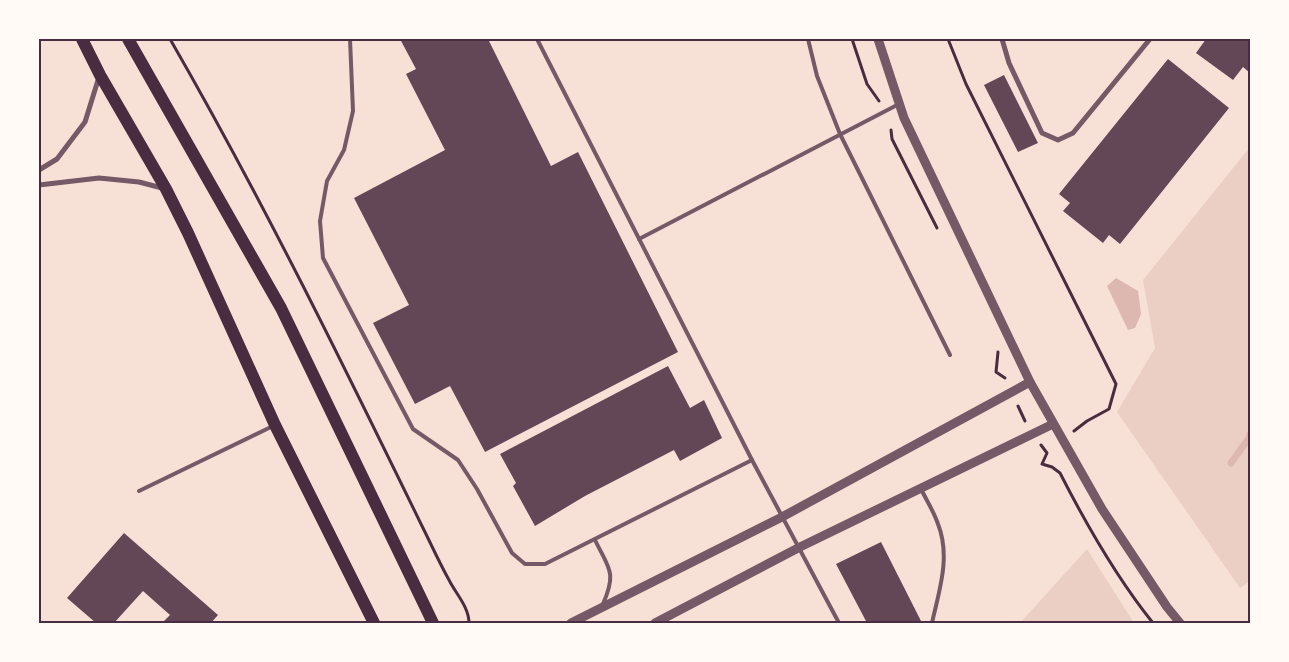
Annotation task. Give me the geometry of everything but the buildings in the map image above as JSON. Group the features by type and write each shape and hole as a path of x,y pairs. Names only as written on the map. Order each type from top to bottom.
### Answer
{"main road":[{"path":"82,39 100,75 166,189 188,233 275,425 374,623"},
{"path":"128,39 281,308 433,623"}],"street":[{"path":"878,39 908,127 1030,382 1102,509 1180,623"},
{"path":"1002,39 1009,63 1042,134 1058,140 1073,133 1150,39"},
{"path":"39,170 57,159 85,122 100,75"},
{"path":"39,185 99,178 139,182 166,189"},
{"path":"572,623 782,517 1030,382"},
{"path":"655,623 800,547 1053,424"}],"lane":[{"path":"350,39 353,111 344,150 327,180 320,221 323,258 413,429 458,460 478,489 512,553 525,564 545,564 752,460"},
{"path":"537,39 752,460 839,623"},
{"path":"808,39 817,76 840,134 950,355"},
{"path":"639,239 899,104"},
{"path":"140,491 275,425"},
{"path":"921,489 939,526 943,546 944,567 932,623"},
{"path":"595,540 612,575 609,590 601,609"}],"path":[{"path":"170,39 206,102 292,266 378,435 449,581 469,614 469,623"},
{"path":"948,39 966,84 1116,384 1109,409 1087,421 1047,453"}],"shaded area":[{"path":"1250,147 1250,581 1240,588 1117,412 1155,348 1143,280"},
{"path":"1116,278 1138,291 1141,314 1135,328 1128,330 1107,286"},
{"path":"1087,549 1134,623 1020,623"}],"waterway":[{"path":"1231,463 1250,434"}]}
